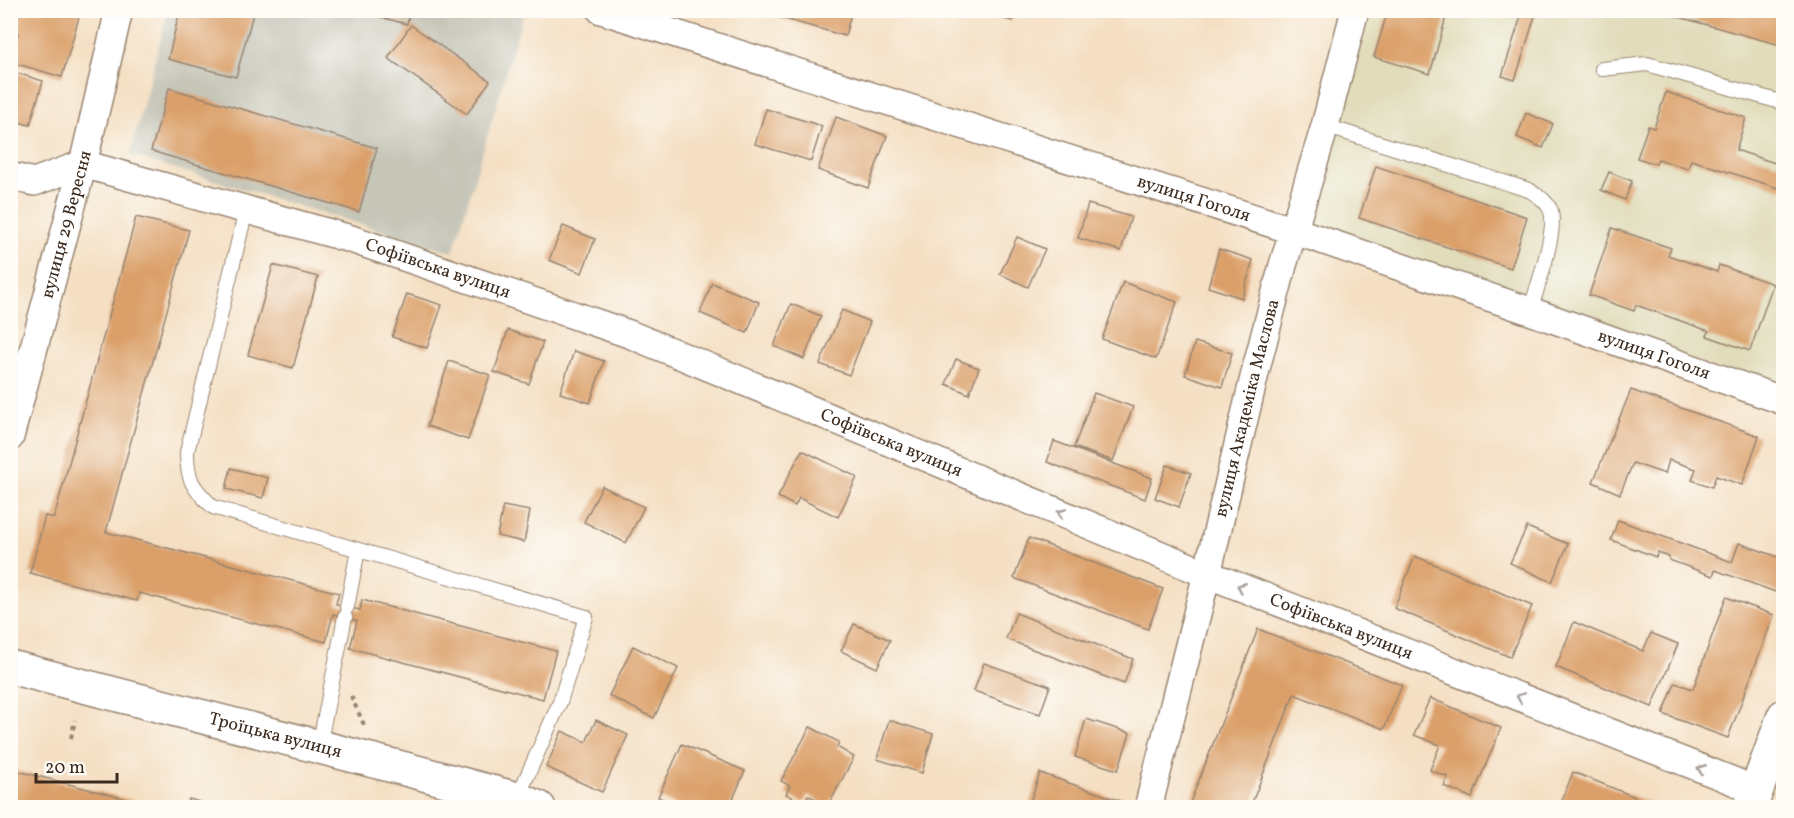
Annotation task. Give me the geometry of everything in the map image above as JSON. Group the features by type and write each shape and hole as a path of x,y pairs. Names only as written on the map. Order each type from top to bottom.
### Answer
{"main road":[{"name":"Троїцька вулиця","path":"10,667 319,746 528,803"},
{"path":"1753,799 1784,716"}],"street":[{"name":"вулиця 29 Вересня","path":"10,437 83,164 119,10"},
{"name":"вулиця Гоголя","path":"601,10 1295,231 1784,401"},
{"name":"вулиця Академіка Маслова","path":"1148,807 1257,365 1283,265 1325,126 1355,10"},
{"path":"10,176 34,182 83,164"},
{"name":"Софіївська вулиця","path":"83,164 351,239 629,334 1753,799"}],"lane":[{"path":"1602,69 1647,64 1784,103"},
{"path":"1325,126 1529,190 1544,199 1552,211 1553,223 1543,272 1530,311"},
{"path":"246,210 187,452 191,482 200,495 213,507 586,617 528,803"},
{"path":"319,746 358,550"}],"path":[{"path":"347,687 366,728"},
{"path":"70,738 75,720"}],"shaded area":[{"path":"168,11 524,11 453,252 130,155"},
{"path":"1367,11 1783,11 1783,393 1316,222 1312,211"}],"building":[{"path":"10,10 81,10 62,77 10,62 18,33 10,31"},
{"path":"180,10 254,10 236,77 168,59"},
{"path":"373,10 410,10 407,24 372,15"},
{"path":"753,10 852,10 845,36"},
{"path":"975,10 1015,10 1012,21"},
{"path":"1388,10 1448,10 1430,74 1374,57"},
{"path":"1523,10 1537,10 1515,80 1502,76"},
{"path":"1672,10 1784,10 1784,46 1671,15"},
{"path":"411,25 490,81 467,114 388,58"},
{"path":"10,71 43,81 30,125 10,120"},
{"path":"169,88 377,148 359,212 151,151"},
{"path":"1666,92 1746,118 1736,150 1784,166 1784,190 1691,160 1688,169 1658,159 1656,164 1637,158 1648,126 1654,128"},
{"path":"766,109 822,126 811,161 755,144"},
{"path":"1526,113 1553,124 1543,148 1517,137"},
{"path":"836,117 887,136 868,188 818,170"},
{"path":"1376,166 1527,217 1511,268 1359,218"},
{"path":"1609,172 1632,181 1625,200 1601,190"},
{"path":"1088,204 1131,217 1121,251 1078,238"},
{"path":"136,217 189,230 106,532 339,593 336,604 347,607 360,610 362,600 556,651 543,699 350,648 357,621 333,614 326,642 139,593 137,601 30,573 45,516 54,518"},
{"path":"563,226 595,239 582,273 549,260"},
{"path":"1612,228 1671,248 1668,255 1717,272 1719,265 1773,284 1750,351 1707,336 1709,331 1636,305 1634,311 1589,295"},
{"path":"1017,237 1045,249 1028,287 1000,274"},
{"path":"1219,249 1253,260 1242,298 1208,287"},
{"path":"273,265 318,277 293,368 248,355"},
{"path":"1123,282 1177,302 1156,359 1102,339"},
{"path":"712,283 759,302 747,333 700,313"},
{"path":"407,294 442,305 427,348 392,337"},
{"path":"791,304 821,316 804,359 774,346"},
{"path":"842,310 870,322 849,375 820,364"},
{"path":"508,330 543,342 529,384 494,372"},
{"path":"1195,342 1232,353 1222,387 1185,375"},
{"path":"574,351 604,361 590,403 560,393"},
{"path":"956,359 979,368 969,394 946,384"},
{"path":"449,361 490,375 468,440 427,426"},
{"path":"1631,390 1759,436 1742,485 1716,476 1712,487 1692,480 1696,469 1669,460 1665,474 1633,463 1620,494 1593,482"},
{"path":"1094,393 1133,407 1113,461 1074,447"},
{"path":"1054,441 1152,478 1145,499 1047,462"},
{"path":"802,450 857,477 838,517 799,498 795,506 778,497"},
{"path":"1167,465 1191,473 1179,507 1155,498"},
{"path":"231,468 268,478 263,498 226,489"},
{"path":"602,486 644,507 626,543 584,522"},
{"path":"503,506 530,511 524,542 497,536"},
{"path":"1618,520 1732,562 1739,543 1784,559 1784,586 1781,594 1715,570 1713,576 1669,560 1669,557 1658,552 1656,557 1611,540"},
{"path":"1527,527 1568,544 1552,582 1510,563"},
{"path":"1029,538 1163,589 1148,629 1014,578"},
{"path":"1415,556 1532,606 1510,657 1394,608"},
{"path":"1726,597 1774,615 1728,738 1663,714 1675,683 1693,689"},
{"path":"1016,613 1133,659 1124,684 1006,639"},
{"path":"1574,622 1643,651 1651,633 1678,644 1652,707 1556,667"},
{"path":"854,624 890,640 877,668 841,651"},
{"path":"1258,629 1402,685 1384,729 1294,694 1250,808 1188,808"},
{"path":"633,646 678,668 654,718 609,696"},
{"path":"984,663 1050,686 1040,714 974,691"},
{"path":"1430,698 1501,728 1472,798 1444,786 1448,777 1430,770 1440,745 1414,735"},
{"path":"1086,719 1130,733 1118,770 1075,757"},
{"path":"596,720 628,735 602,792 546,767 562,731 586,742"},
{"path":"889,720 933,734 922,773 877,759"},
{"path":"810,727 839,742 837,747 854,757 828,806 808,795 803,803 786,794 790,786 781,781"},
{"path":"682,744 745,771 729,808 682,808 658,797"},
{"path":"10,769 158,807 158,808 10,808"},
{"path":"1573,772 1660,807 1660,808 1559,808"},
{"path":"1040,773 1121,801 1119,808 1028,808"},
{"path":"189,799 217,807 217,808 187,808"}]}
